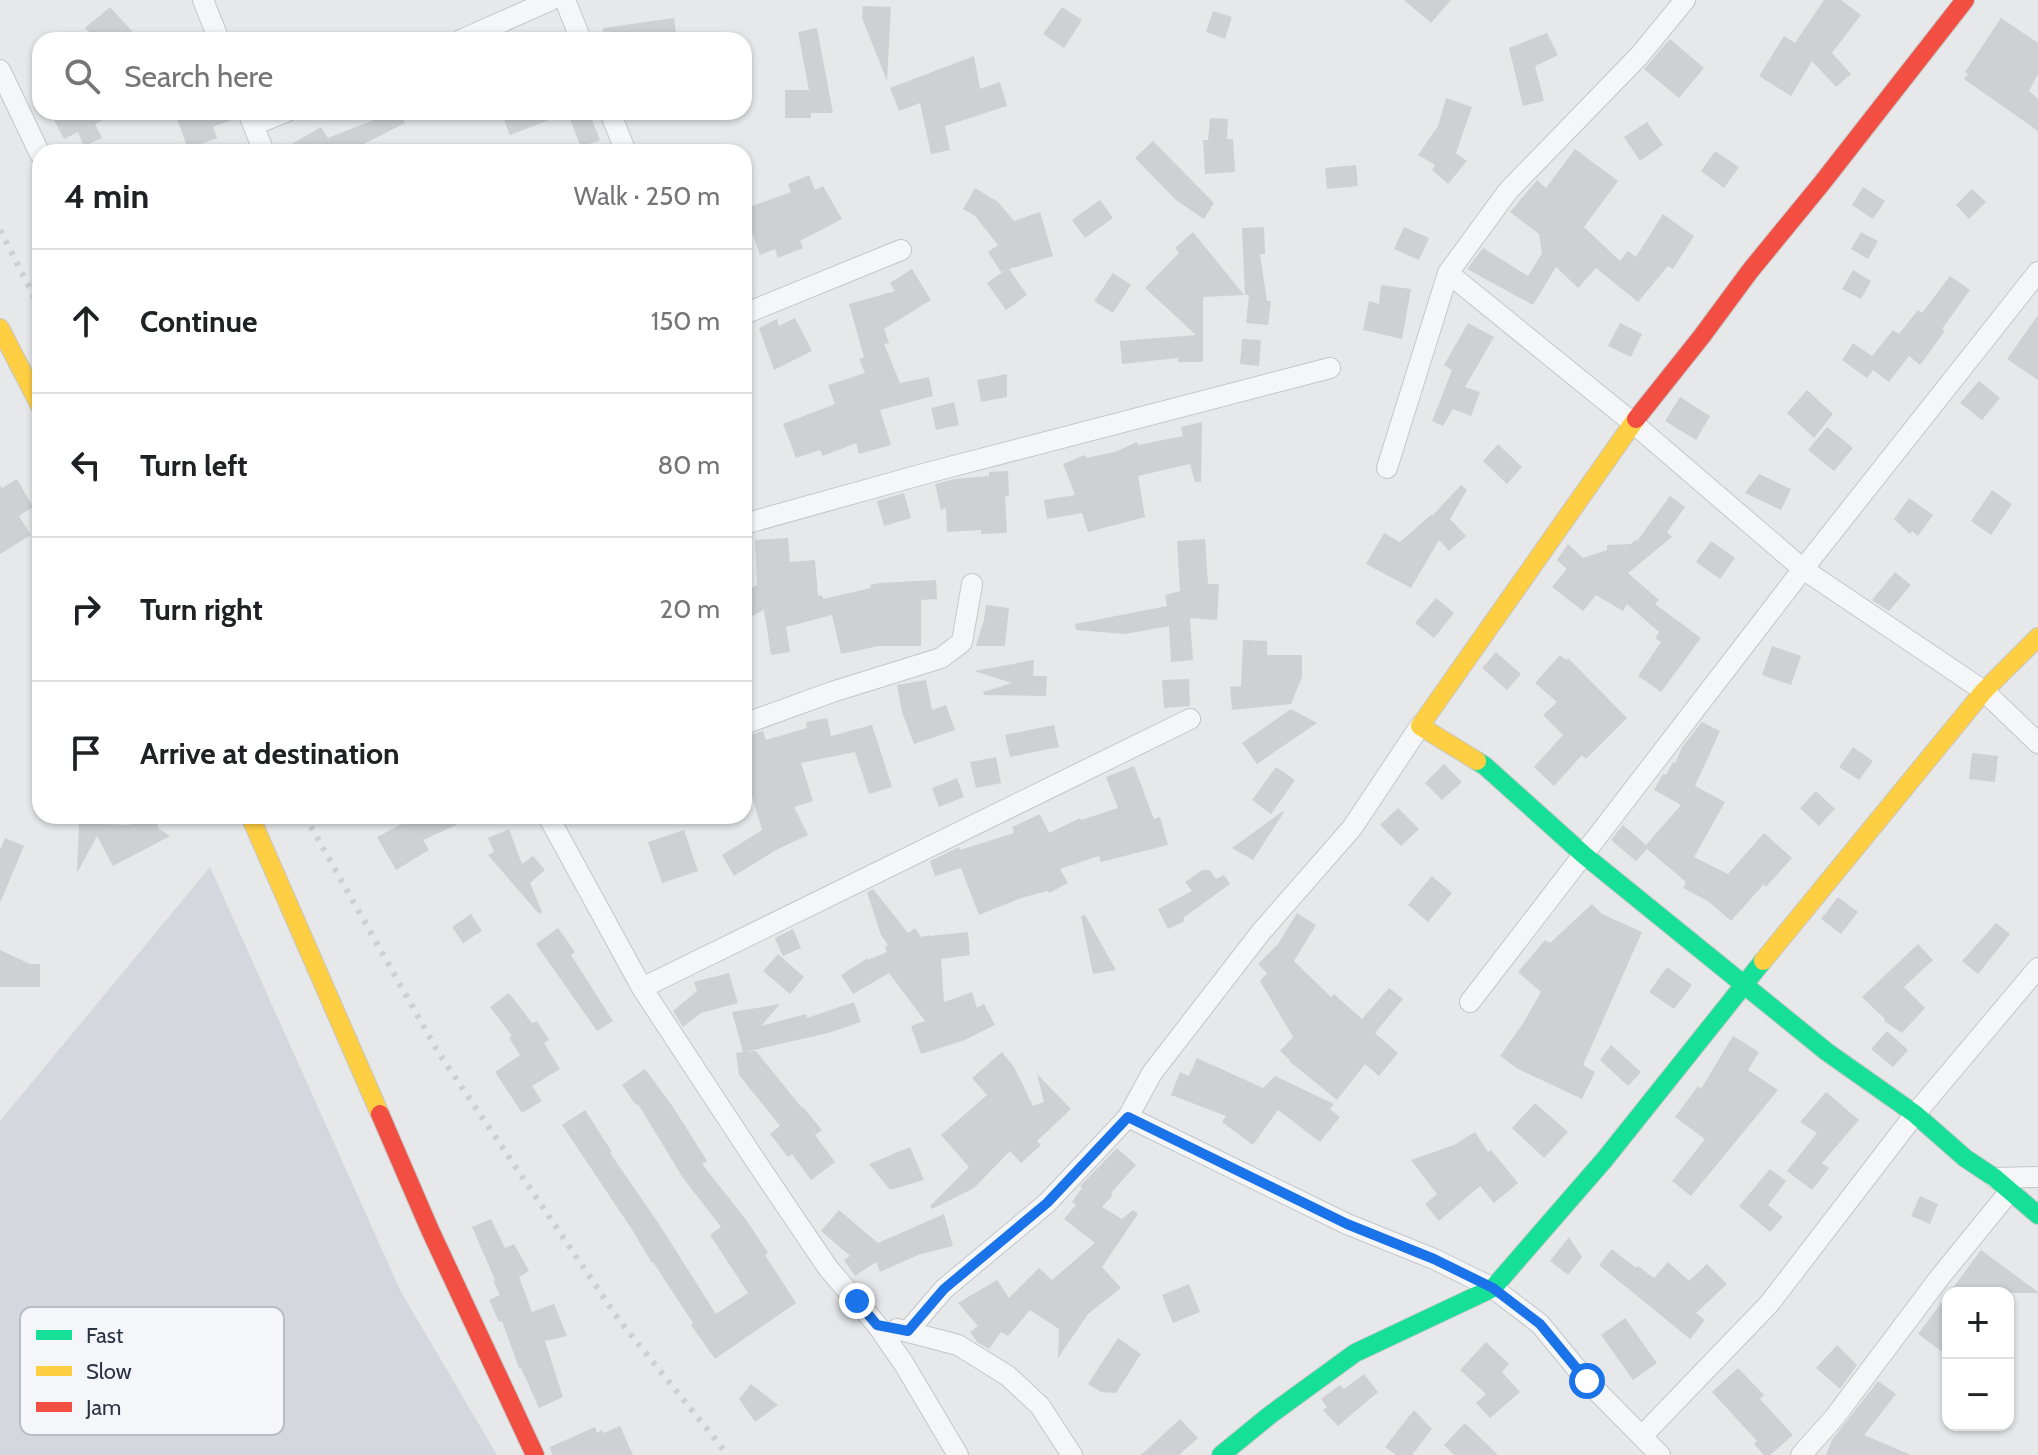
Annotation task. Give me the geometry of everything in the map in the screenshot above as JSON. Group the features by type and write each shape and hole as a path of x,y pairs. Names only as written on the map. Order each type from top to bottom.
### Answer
{"street":[{"path":"203,0 216,32"},
{"path":"479,32 551,0"},
{"path":"565,0 578,32"},
{"path":"1387,468 1448,273 1508,191 1639,56 1685,0"},
{"path":"908,1331 944,1289 1047,1203 1128,1117 1152,1073 1261,932 1352,828 1633,423 1965,0"},
{"path":"0,70 35,144"},
{"path":"250,120 261,144"},
{"path":"613,120 623,144"},
{"path":"752,311 901,250"},
{"path":"1470,1002 1803,569 2038,272"},
{"path":"1448,273 1633,423 1803,569 1984,691 2038,743"},
{"path":"0,328 32,390"},
{"path":"752,522 1330,368"},
{"path":"752,721 941,658 962,642 972,584"},
{"path":"1221,1455 1355,1353 1493,1288 1605,1159 1984,691 2038,637"},
{"path":"642,988 1190,719"},
{"path":"1420,726 1485,766 1584,855 1827,1052 1915,1114 2038,1215"},
{"path":"253,824 430,1230 535,1455"},
{"path":"552,824 642,988 828,1268 877,1325 904,1364 958,1455"},
{"path":"1642,1436 1769,1304 1915,1114 2038,968"},
{"path":"1128,1117 1347,1224 1434,1259 1493,1288 1540,1324 1587,1381 1660,1455"},
{"path":"1801,1455 1834,1418 1940,1277 2002,1184 2038,1177"},
{"path":"877,1325 958,1345 1008,1376 1040,1406 1072,1455"}],"shaded area":[{"path":"210,867 401,1292 497,1455 0,1455 0,1121"}],"building":[{"path":"1404,0 1451,0 1431,23"},
{"path":"1824,0 1841,0 1861,15 1832,53 1851,74 1836,87 1812,61 1791,96 1759,76 1784,36 1795,43"},
{"path":"863,6 891,7 887,81 862,18"},
{"path":"110,7 133,32 89,32 85,28"},
{"path":"1062,7 1082,20 1064,48 1043,34"},
{"path":"1213,11 1232,17 1225,39 1206,32"},
{"path":"674,18 676,32 603,32 603,28"},
{"path":"2001,18 2038,43 2038,74 2029,91 2038,99 2038,131 1964,79 1968,74 1965,72"},
{"path":"817,28 833,113 811,113 811,118 785,118 785,90 809,90 798,32"},
{"path":"1547,33 1558,55 1535,66 1544,101 1523,106 1509,48"},
{"path":"1670,39 1704,68 1679,98 1644,69"},
{"path":"974,56 980,89 1000,82 1007,106 945,126 950,150 931,154 920,103 899,111 890,88"},
{"path":"1446,98 1472,107 1456,153 1467,161 1448,184 1432,170 1435,165 1418,155 1438,126"},
{"path":"1210,118 1228,119 1227,139 1233,139 1235,172 1205,174 1203,140 1208,140"},
{"path":"54,120 103,120 95,124 102,138 83,144 78,132 64,139"},
{"path":"177,120 231,120 213,127 217,138 201,144 186,144"},
{"path":"374,120 403,120 405,123 364,144 292,144 321,127 328,138"},
{"path":"504,120 549,120 510,135"},
{"path":"570,120 592,120 600,140 580,144"},
{"path":"1647,122 1663,145 1640,161 1624,137"},
{"path":"1153,141 1214,203 1204,219 1177,201 1135,158"},
{"path":"1575,149 1618,181 1584,227 1620,261 1628,251 1636,257 1663,214 1694,236 1673,269 1668,266 1638,302 1596,268 1578,288 1556,267 1533,305 1467,269 1483,248 1528,276 1542,253 1539,234 1510,212 1537,180 1546,188"},
{"path":"1715,151 1739,167 1724,188 1701,171"},
{"path":"1356,165 1358,186 1327,189 1325,168"},
{"path":"809,175 815,190 823,186 842,219 800,241 803,248 778,258 775,249 760,255 752,232 752,206 791,192 788,184"},
{"path":"1863,187 1885,201 1873,219 1852,205"},
{"path":"975,188 998,202 1014,221 1040,212 1053,256 1009,269 1027,295 1006,310 987,283 1005,270 1001,272 988,252 998,245 975,216 963,209"},
{"path":"1972,189 1986,202 1969,219 1956,205"},
{"path":"1100,200 1113,218 1085,238 1072,220"},
{"path":"1264,227 1265,254 1260,254 1267,301 1271,301 1268,325 1246,323 1249,295 1245,295 1242,228"},
{"path":"1404,227 1429,238 1419,260 1394,249"},
{"path":"1193,232 1244,295 1203,297 1203,362 1178,362 1178,358 1122,364 1120,341 1196,335 1145,288 1179,253 1175,248"},
{"path":"1861,232 1878,241 1868,259 1851,249"},
{"path":"912,269 931,300 884,329 889,343 884,344 900,383 929,377 933,396 880,410 891,445 859,454 856,443 823,456 820,450 796,458 783,424 835,404 828,385 865,373 859,359 864,357 849,304 895,291 890,283"},
{"path":"1853,270 1871,281 1861,299 1842,289"},
{"path":"1113,273 1131,285 1113,313 1094,301"},
{"path":"1950,276 1970,290 1920,365 1909,356 1889,382 1873,370 1867,378 1842,360 1853,343 1872,356 1893,330 1899,334 1918,310 1922,313"},
{"path":"1381,285 1411,289 1402,339 1363,330 1369,301 1379,304"},
{"path":"2038,315 2038,380 2007,359"},
{"path":"795,318 812,351 774,370 759,328 777,319 779,326"},
{"path":"1468,323 1494,337 1465,387 1480,392 1471,416 1453,409 1443,426 1432,421 1452,370 1444,365"},
{"path":"1620,323 1642,334 1631,357 1608,346"},
{"path":"1242,339 1261,340 1259,366 1240,364"},
{"path":"1007,374 1007,397 981,402 977,380"},
{"path":"1979,381 2000,398 1982,420 1960,403"},
{"path":"1807,390 1833,414 1814,438 1787,413"},
{"path":"1680,397 1710,416 1696,440 1665,421"},
{"path":"954,402 959,425 936,430 931,408"},
{"path":"1202,422 1201,482 1195,482 1190,464 1138,476 1145,517 1088,532 1082,513 1047,519 1044,500 1075,495 1063,464 1085,455 1086,458 1115,452 1137,442 1138,445 1183,436 1181,427"},
{"path":"1827,427 1853,448 1834,471 1808,450"},
{"path":"1498,444 1522,467 1507,484 1483,461"},
{"path":"1008,471 1009,496 1005,496 1007,533 981,534 981,530 947,532 946,508 941,510 935,484"},
{"path":"1759,474 1791,489 1781,510 1745,493"},
{"path":"17,479 32,508 19,516 31,535 0,554 0,485 2,488"},
{"path":"1461,485 1467,490 1450,519 1466,536 1449,551 1439,540 1411,588 1366,564 1384,533 1400,542 1433,513 1431,517"},
{"path":"1992,490 2012,504 1991,535 1971,521"},
{"path":"904,493 911,518 884,526 877,501"},
{"path":"1670,496 1685,507 1667,532 1672,537 1628,573 1659,600 1655,604 1701,638 1661,692 1638,676 1661,642 1655,638 1659,632 1627,604 1623,611 1596,595 1583,611 1552,587 1567,569 1557,560 1568,544 1583,558 1607,550 1607,545 1631,544 1637,541"},
{"path":"1909,498 1933,515 1918,536 1912,531 1910,534 1894,519"},
{"path":"788,538 790,562 815,560 818,596 822,595 823,599 880,583 936,580 937,599 921,600 921,646 878,646 841,654 832,615 786,627 790,652 771,655 764,610 752,616 752,588 757,585 755,540"},
{"path":"1205,539 1208,584 1219,584 1217,620 1190,618 1193,660 1171,662 1169,626 1125,634 1076,630 1075,624 1167,606 1165,595 1180,591 1177,541"},
{"path":"1711,541 1735,558 1720,579 1696,562"},
{"path":"1895,572 1911,585 1889,611 1872,600"},
{"path":"1436,598 1454,613 1434,638 1415,623"},
{"path":"986,605 1009,608 1005,646 976,646"},
{"path":"1243,640 1267,641 1267,655 1302,655 1302,677 1291,704 1232,710 1230,687 1241,686"},
{"path":"1772,646 1801,656 1791,685 1762,675"},
{"path":"1496,652 1521,674 1507,690 1482,668"},
{"path":"1560,655 1566,660 1568,658 1627,718 1586,759 1582,755 1554,786 1534,767 1563,735 1543,715 1557,702 1535,683"},
{"path":"1034,660 1033,676 1047,676 1046,696 984,695 983,692 1012,683 974,671"},
{"path":"1189,679 1190,706 1164,708 1162,680"},
{"path":"926,680 932,710 946,705 955,730 914,744 902,712 897,685"},
{"path":"1291,709 1317,723 1257,764 1242,743"},
{"path":"827,718 831,736 872,725 892,787 869,794 855,752 801,763 813,801 794,807 808,835 734,876 722,855 762,830 752,796 752,734 763,731 766,740 807,728 806,722"},
{"path":"1702,722 1720,731 1695,786 1725,802 1694,857 1728,874 1764,833 1792,858 1731,921 1708,901 1683,888 1686,882 1647,849 1636,861 1611,840 1623,825 1646,845 1681,805 1654,790"},
{"path":"1054,725 1059,747 1010,757 1005,735"},
{"path":"1853,747 1873,761 1859,780 1839,767"},
{"path":"1972,753 1998,756 1995,782 1969,779"},
{"path":"996,757 1001,783 976,788 970,762"},
{"path":"1444,764 1462,782 1442,800 1425,783"},
{"path":"1134,766 1154,819 1160,817 1168,845 1101,862 1099,856 1060,869 1068,883 1049,893 1021,898 979,915 961,868 935,876 930,861 959,847 960,850 1014,833 1012,827 1040,814 1049,833 1080,818 1118,808 1106,777"},
{"path":"1276,767 1295,780 1271,814 1252,800"},
{"path":"957,778 964,797 939,807 932,788"},
{"path":"1816,791 1835,809 1819,826 1800,808"},
{"path":"1398,808 1419,829 1401,846 1380,825"},
{"path":"1283,811 1253,860 1232,848"},
{"path":"79,824 157,824 158,828 170,836 113,866 97,836 77,873"},
{"path":"402,824 458,824 423,840 429,850 396,870 377,837"},
{"path":"509,829 522,864 533,856 545,870 530,883 542,912 539,914 488,855 494,852 488,838"},
{"path":"684,830 698,871 662,883 648,842"},
{"path":"5,838 24,846 0,903 0,850"},
{"path":"1202,870 1210,870 1216,879 1224,875 1230,884 1183,918 1185,921 1168,929 1158,909 1192,891 1185,882"},
{"path":"1432,876 1452,893 1428,922 1408,905"},
{"path":"873,889 908,933 915,928 921,937 968,932 970,955 941,959 944,1002 972,992 977,1008 984,1004 995,1025 965,1040 921,1054 911,1026 925,1021 889,973 853,994 841,975 868,958 887,952 885,947 888,945 881,935 867,892"},
{"path":"1838,897 1858,912 1841,934 1821,919"},
{"path":"1592,904 1602,914 1642,932 1583,1065 1595,1072 1582,1099 1518,1069 1500,1056 1541,992 1518,972 1545,940 1550,943"},
{"path":"1297,913 1316,925 1294,961 1331,997 1334,994 1362,1019 1389,988 1403,999 1375,1033 1398,1053 1379,1076 1365,1064 1337,1100 1280,1051 1293,1037 1260,981 1267,973 1258,964 1278,944"},
{"path":"471,914 482,931 463,943 452,927"},
{"path":"1085,915 1116,970 1093,974 1081,916"},
{"path":"1996,923 2010,934 1978,974 1962,961"},
{"path":"558,928 575,952 571,955 613,1021 597,1031 536,944"},
{"path":"793,929 801,948 783,956 775,938"},
{"path":"1918,944 1933,960 1904,987 1925,1008 1902,1033 1884,1021 1862,997"},
{"path":"0,950 30,964 40,964 40,987 0,987"},
{"path":"778,954 804,977 790,994 763,971"},
{"path":"1667,967 1692,985 1674,1009 1649,992"},
{"path":"729,973 738,1003 701,1013 683,1027 673,1011 697,991 694,982"},
{"path":"509,993 532,1023 537,1021 549,1040 544,1043 560,1069 532,1086 542,1101 522,1113 495,1072 520,1055 509,1038 512,1036 490,1007"},
{"path":"854,1002 861,1022 745,1052 756,1051 822,1130 815,1135 835,1162 811,1180 792,1154 788,1157 770,1134 780,1126 739,1075 736,1053 743,1052 732,1012 780,1004 761,1026 806,1014 807,1018"},
{"path":"1887,1031 1908,1050 1893,1067 1871,1049"},
{"path":"1733,1036 1759,1052 1748,1070 1778,1090 1691,1196 1672,1181 1705,1139 1675,1117 1698,1086 1701,1089"},
{"path":"1611,1045 1641,1072 1628,1086 1600,1060"},
{"path":"1002,1052 1014,1067 1033,1106 1044,1102 1037,1074 1071,1109 1037,1141 1041,1145 1021,1163 1010,1151 974,1188 932,1209 930,1206 969,1167 941,1135 987,1095 972,1078"},
{"path":"1197,1058 1263,1088 1275,1076 1334,1104 1330,1109 1340,1117 1320,1142 1278,1110 1253,1145 1222,1122 1226,1116 1171,1095 1180,1072 1189,1076"},
{"path":"645,1069 707,1161 702,1164 747,1221 796,1303 715,1359 562,1125 585,1110 716,1314 748,1293 710,1235 721,1227 683,1178 638,1104 622,1085"},
{"path":"1826,1092 1859,1120 1822,1163 1829,1168 1812,1190 1787,1171 1817,1133 1800,1122"},
{"path":"1535,1103 1568,1132 1544,1158 1512,1128"},
{"path":"1475,1132 1488,1152 1491,1150 1518,1183 1494,1203 1480,1186 1439,1221 1425,1204 1437,1194 1411,1160 1454,1145"},
{"path":"910,1147 924,1180 890,1190 869,1164"},
{"path":"1117,1148 1136,1165 1102,1207 1122,1219 1133,1210 1138,1214 1102,1267 1121,1288 1088,1314 1058,1358 1059,1329 1030,1310 1008,1336 1001,1332 989,1349 977,1342 970,1332 978,1326 958,1303 997,1280 1009,1298 1039,1268 1052,1280 1095,1243 1064,1219 1076,1205 1072,1202 1082,1188 1080,1186"},
{"path":"1770,1169 1786,1181 1768,1205 1783,1217 1770,1232 1739,1206"},
{"path":"1920,1196 1938,1204 1930,1224 1911,1216"},
{"path":"839,1210 878,1243 944,1214 953,1246 918,1255 880,1272 876,1262 855,1276 844,1260 850,1256 821,1231"},
{"path":"491,1219 505,1248 514,1244 529,1271 519,1277 532,1312 554,1304 567,1336 545,1341 563,1397 539,1408 519,1368 502,1321 499,1322 489,1300 500,1295 472,1227"},
{"path":"1569,1237 1582,1257 1568,1275 1550,1261"},
{"path":"1612,1249 1654,1278 1668,1262 1689,1281 1707,1264 1727,1284 1696,1313 1705,1320 1690,1339 1599,1265"},
{"path":"1981,1250 2038,1293 2014,1293 2014,1287 1953,1287"},
{"path":"1189,1284 1200,1312 1173,1323 1162,1295"},
{"path":"1942,1302 1942,1352 1918,1334"},
{"path":"1625,1318 1657,1363 1633,1380 1601,1335"},
{"path":"1118,1338 1141,1354 1116,1393 1101,1392 1088,1384"},
{"path":"1486,1342 1509,1364 1502,1372 1520,1392 1490,1418 1476,1403 1486,1394 1460,1370"},
{"path":"1837,1345 1857,1365 1840,1389 1816,1368"},
{"path":"1738,1368 1764,1395 1760,1399 1793,1435 1770,1455 1764,1455 1754,1444 1757,1441 1712,1392"},
{"path":"1364,1374 1378,1392 1338,1426 1323,1410 1327,1407 1321,1399 1340,1385 1344,1389"},
{"path":"1878,1381 1896,1394 1864,1435 1911,1455 1826,1455 1832,1440"},
{"path":"751,1384 778,1405 755,1422 739,1399"},
{"path":"1414,1410 1432,1429 1412,1455 1396,1455 1385,1447"},
{"path":"1180,1419 1198,1438 1179,1455 1141,1455"},
{"path":"1465,1423 1498,1455 1454,1455 1444,1445"},
{"path":"620,1426 633,1455 552,1455 550,1447 595,1427 597,1433 602,1430 604,1433"}],"railway":[{"path":"0,230 32,292"},
{"path":"310,824 438,1052 619,1320 728,1455"}],"traffic: fast":[{"path":"1477,761 1584,855 1827,1052 1915,1114 2038,1215"},
{"path":"1221,1455 1355,1353 1493,1288 1605,1159 1763,961"}],"traffic: slow":[{"path":"0,328 32,390"},
{"path":"1477,761 1420,726 1636,419"},
{"path":"1763,961 1984,691 2038,637"},
{"path":"253,824 380,1114"}],"traffic: jam":[{"path":"1636,419 1965,0"},
{"path":"380,1114 430,1230 535,1455"}],"route":[{"path":"857,1301 877,1325 908,1331 944,1289 1047,1203 1128,1117 1347,1224 1434,1259 1493,1288 1540,1324 1587,1381"}]}
